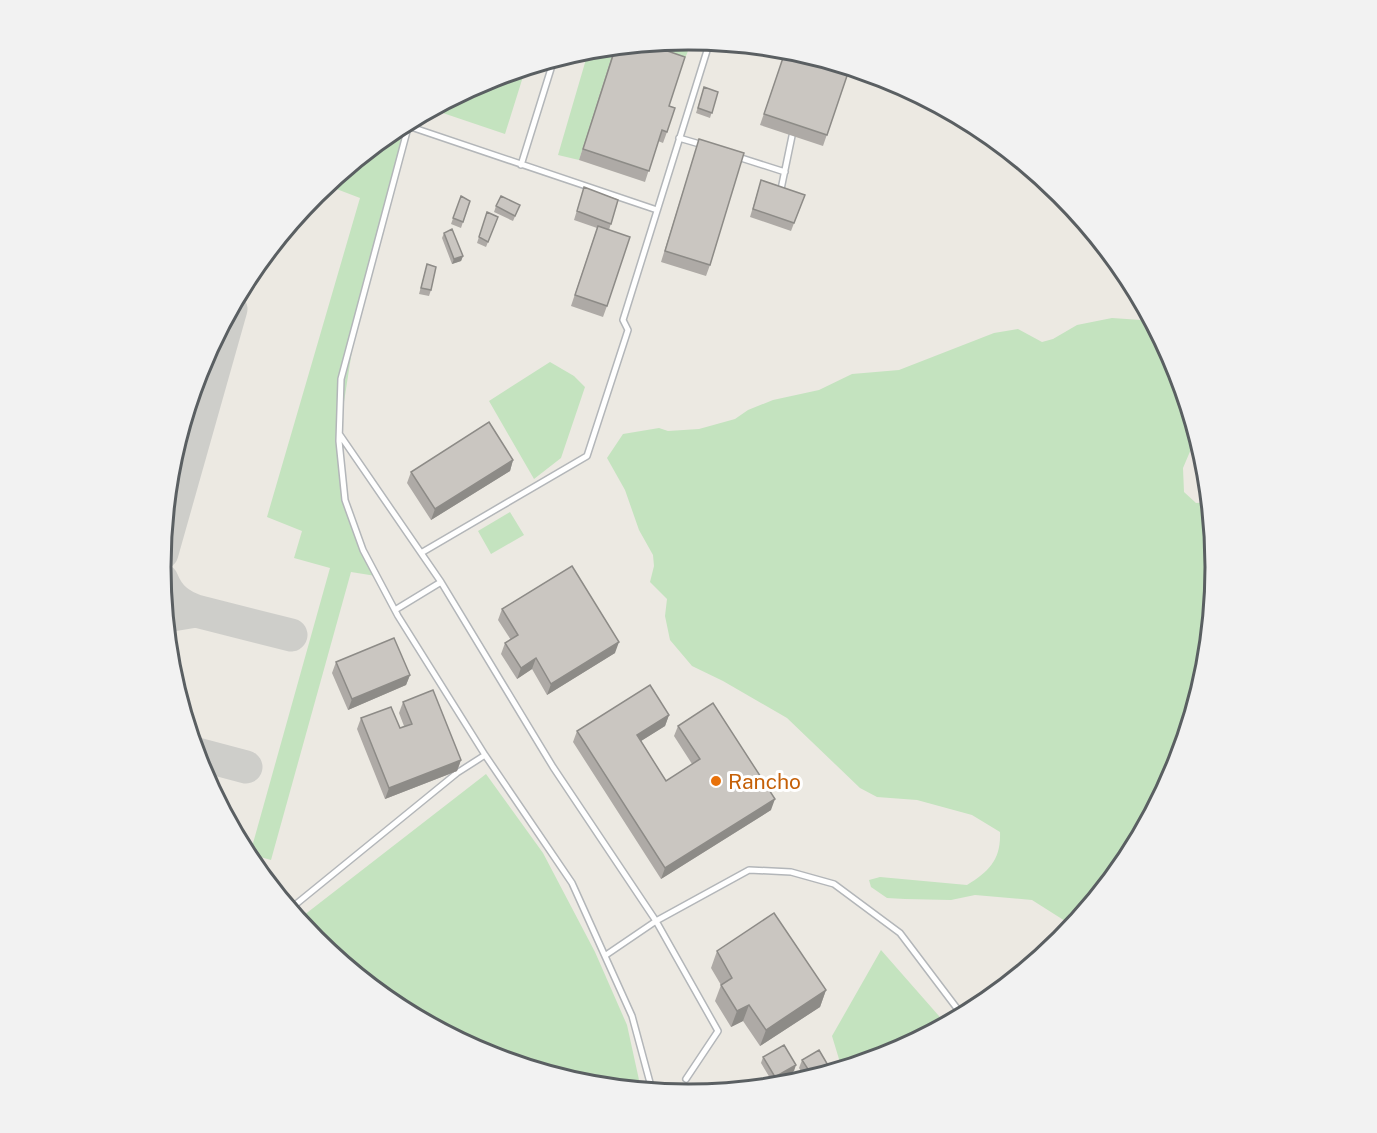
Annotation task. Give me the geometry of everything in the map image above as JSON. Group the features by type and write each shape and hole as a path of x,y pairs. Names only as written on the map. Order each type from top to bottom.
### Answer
{"lane":[{"path":"421,553 587,456 628,330 623,320 707,51"},
{"path":"521,165 551,68"},
{"path":"418,126 521,165 657,210"},
{"path":"406,134 344,365 339,434 340,465 345,500 363,550 395,610 485,755 572,883 632,1016 649,1081"},
{"path":"780,196 792,135"},
{"path":"679,138 711,148"},
{"path":"732,155 785,172"},
{"path":"339,434 441,582 553,767 656,921 718,1031 686,1079"},
{"path":"395,610 441,582"},
{"path":"297,903 457,773 485,755"},
{"path":"606,955 656,921 748,870 791,872 834,884 900,933 957,1008"}],"green space":[{"path":"688,50 681,68 634,53"},
{"path":"612,55 579,160 558,155 586,60"},
{"path":"523,77 505,134 442,113"},
{"path":"402,136 360,299 339,434 345,500 376,576 351,572 271,860 261,857 253,844 330,568 294,558 302,531 267,517 360,198 336,189 374,156"},
{"path":"1112,318 1141,320 1166,369 1188,433 1192,448 1183,468 1184,492 1196,503 1201,503 1206,566 1196,667 1178,733 1166,764 1136,825 1118,854 1099,881 1064,921 1032,900 975,895 951,900 887,898 871,887 869,880 880,877 967,885 982,875 992,864 1000,842 1000,832 972,815 917,800 877,797 860,788 787,718 692,666 670,640 665,616 667,599 650,582 654,566 653,555 639,530 625,490 607,458 623,434 659,428 668,431 699,429 735,419 748,410 773,400 819,390 852,374 899,370 994,333 1018,329 1042,342 1053,339 1077,325"},
{"path":"550,362 574,376 585,387 561,458 534,479 489,401"},
{"path":"510,512 524,535 491,554 478,531"},
{"path":"486,774 543,853 595,952 627,1025 639,1081 588,1074 555,1066 522,1056 460,1030 430,1014 374,977 323,932 306,914"},
{"path":"881,950 940,1018 886,1044 839,1061 832,1036"}],"building":[{"path":"666,51 685,57 669,106 675,108 667,132 662,130 649,171 583,149 613,55"},
{"path":"783,58 847,75 827,135 764,114"},
{"path":"704,87 718,92 712,113 698,108"},
{"path":"699,139 744,153 710,265 665,251"},
{"path":"761,180 805,195 794,223 753,209"},
{"path":"584,187 618,200 611,224 577,211"},
{"path":"461,196 470,201 463,222 453,218"},
{"path":"501,196 520,205 515,216 496,206"},
{"path":"487,212 498,217 488,242 479,237"},
{"path":"598,226 630,237 607,306 575,295"},
{"path":"452,229 463,256 454,259 444,233"},
{"path":"427,264 436,267 431,290 421,288"},
{"path":"489,422 513,460 435,509 411,472"},
{"path":"572,566 619,642 551,684 536,658 521,668 505,643 518,635 502,609"},
{"path":"394,638 410,675 352,699 336,662"},
{"name":"Rancho","path":"650,685 669,715 637,735 666,781 700,759 678,726 713,703 775,799 665,868 577,731"},
{"path":"433,690 461,760 389,788 361,718 391,707 400,728 412,724 403,702"},
{"path":"774,913 826,990 766,1030 749,1005 737,1011 721,985 732,978 717,951"},
{"path":"784,1045 796,1065 775,1076 763,1057"},
{"path":"819,1050 827,1064 808,1069 802,1060"}],"taxiway":[{"path":"175,506 219,351"},
{"path":"173,597 184,606 196,611"},
{"path":"174,615 196,611 291,635"},
{"path":"208,757 246,767"}],"place":[{"name":"Rancho","path":"716,781"}]}
